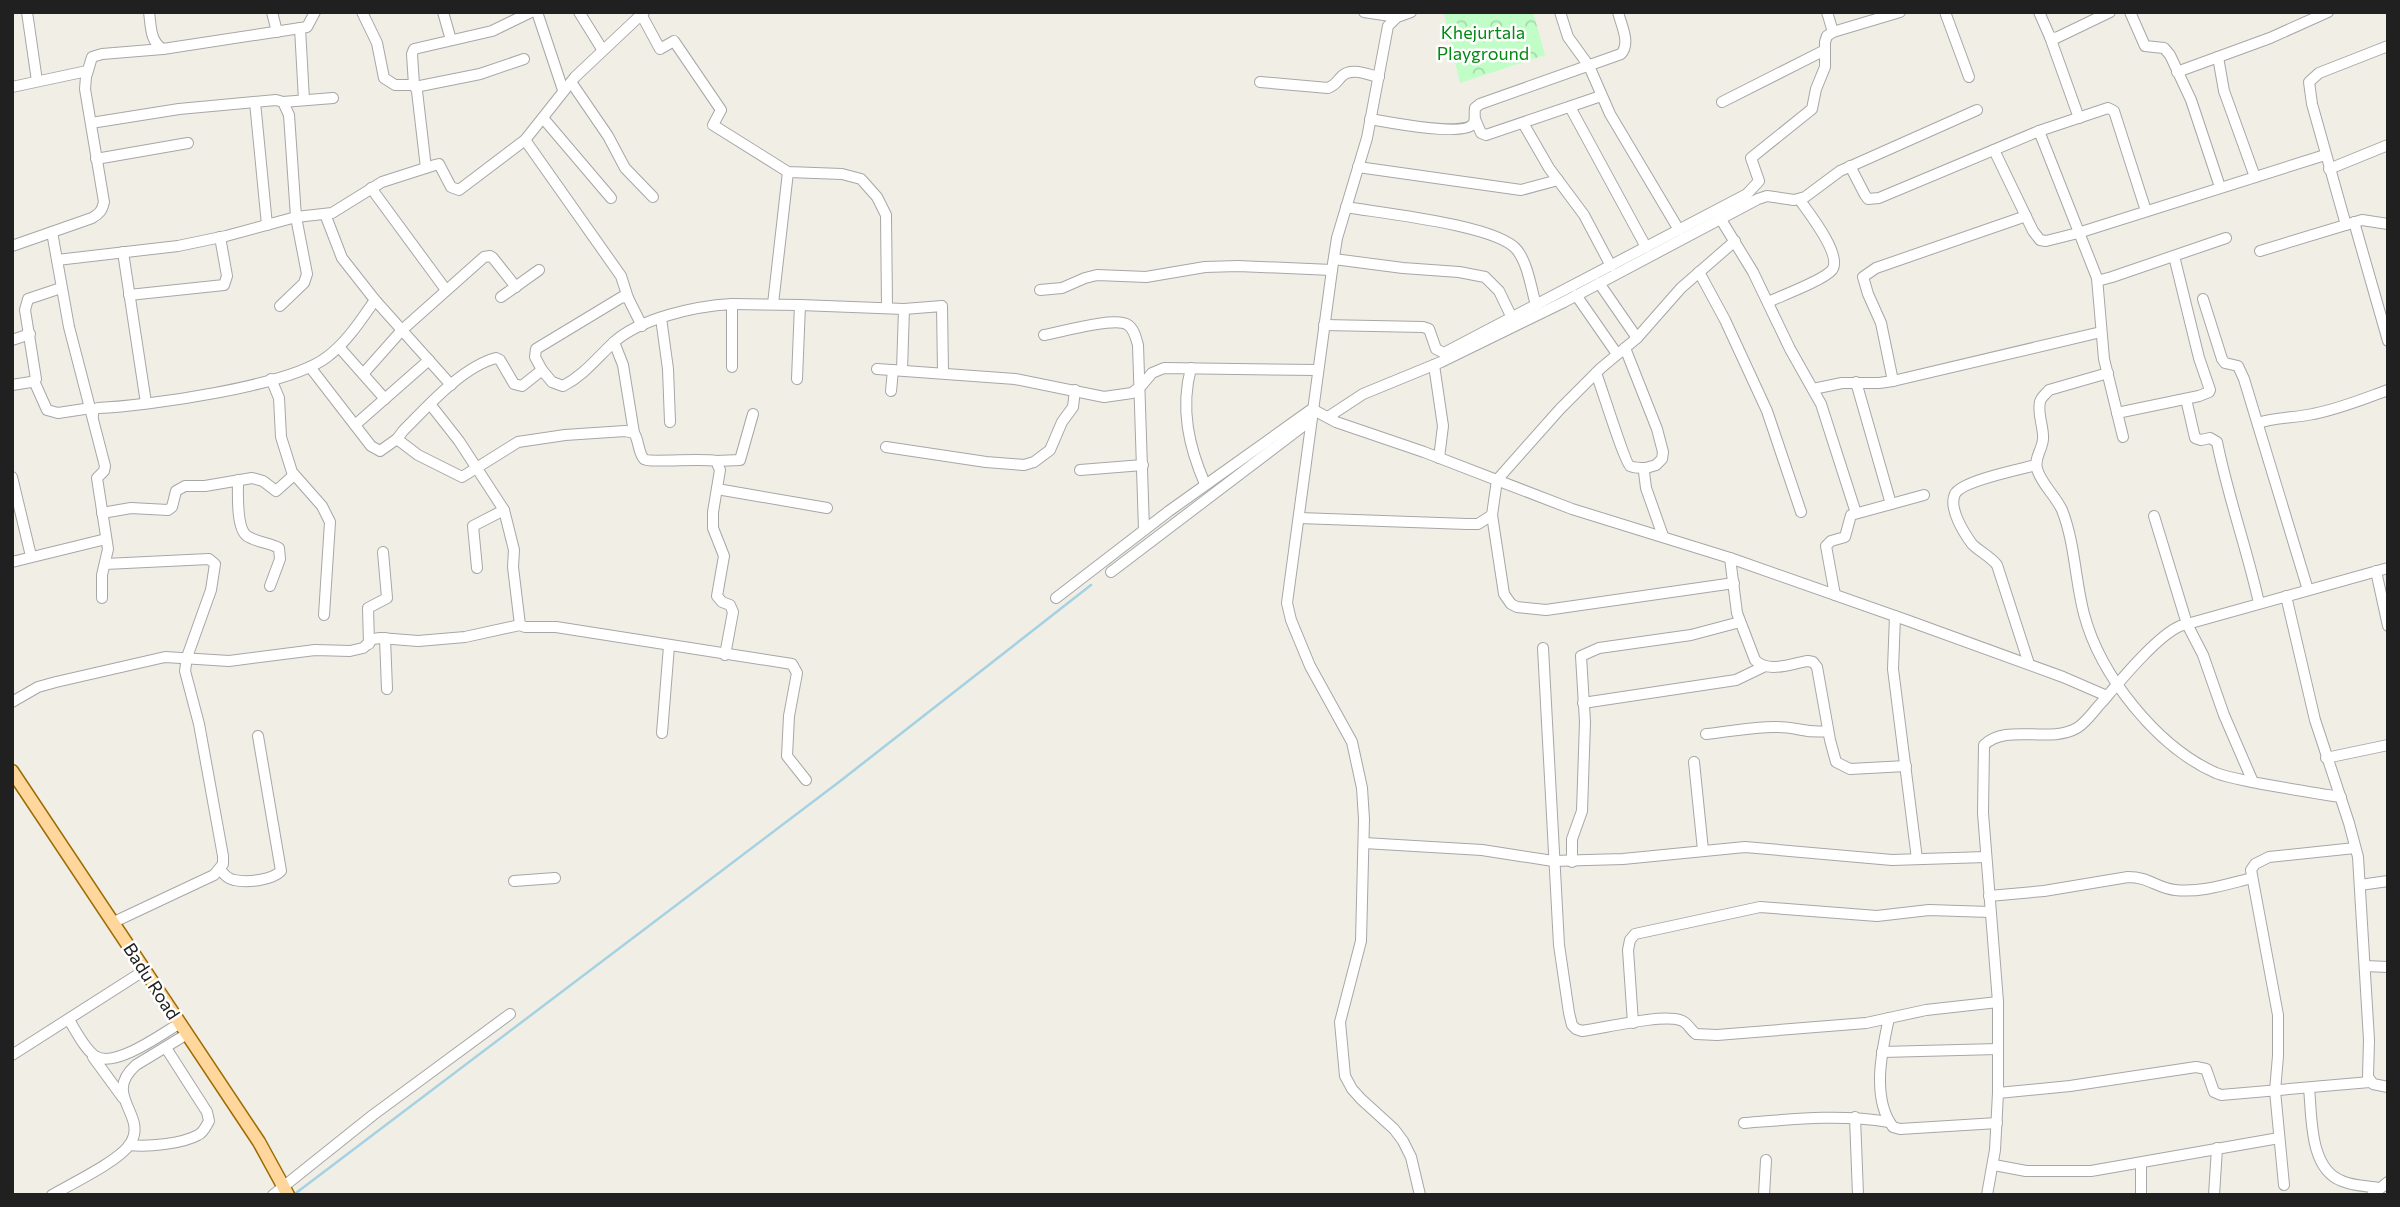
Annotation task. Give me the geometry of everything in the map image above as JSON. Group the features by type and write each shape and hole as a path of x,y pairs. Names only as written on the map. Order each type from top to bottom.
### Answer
{"main road":[{"name":"Badu Road","path":"12,771 259,1142 282,1192"}],"street":[{"path":"27,12 37,81"},
{"path":"149,12 152,36 156,45 163,49"},
{"path":"272,12 277,33"},
{"path":"13,245 99,214 104,202 85,89 92,57 277,33 310,24 315,12"},
{"path":"362,12 377,43 384,78 395,85 415,86 480,74 524,59"},
{"path":"443,12 451,40"},
{"path":"426,168 412,51 492,31 531,12"},
{"path":"537,12 567,86 608,136 625,168 653,197"},
{"path":"579,12 603,49"},
{"path":"1364,12 1397,17"},
{"path":"1411,12 1397,17 1388,26 1370,119 1333,264 1288,585 1289,611 1310,666 1352,742 1362,788 1362,941 1340,1022 1345,1076 1352,1089 1403,1141 1412,1157 1420,1195"},
{"path":"1560,12 1568,37 1589,66 1601,96 1679,230"},
{"path":"1601,96 1486,135 1481,133 1475,119 1475,108 1480,104 1621,54 1625,50 1626,42 1618,12"},
{"path":"1827,12 1833,32"},
{"path":"1324,325 1423,327 1429,330 1436,349 1444,353 1747,194 1757,185 1759,176 1751,158 1812,109 1816,89 1824,73 1827,36 1900,12"},
{"path":"1945,12 1969,77"},
{"path":"2039,12 2079,118"},
{"path":"2050,37 2056,38 2109,12"},
{"path":"2130,12 2145,46 2167,50 2190,100 2220,187"},
{"path":"2177,72 2283,33 2328,12"},
{"path":"57,260 178,246 296,217 325,214 338,210 382,182 439,164 451,187 459,190 525,140 567,86 643,13 660,49 674,41 721,110 713,125 788,172 842,174 861,180 877,197 886,215 887,306"},
{"path":"300,28 304,100"},
{"path":"2388,46 2319,73 2309,82 2329,169 2385,318 2388,341"},
{"path":"1721,102 1825,50"},
{"path":"2218,57 2224,91 2255,177"},
{"path":"12,87 87,71"},
{"path":"1260,82 1328,88 1334,86 1347,73 1379,78"},
{"path":"91,123 179,109 333,98"},
{"path":"255,102 267,225"},
{"path":"280,306 303,283 307,274 296,217 289,115 283,102"},
{"path":"1570,107 1646,247"},
{"path":"1850,166 1861,190 1872,200 2039,131 2108,108 2114,111 2146,211"},
{"path":"1328,417 1363,394 1434,365 1576,295 1763,197 1798,199 1815,191 1850,166 1977,110"},
{"path":"543,118 611,198"},
{"path":"1370,119 1457,130 1470,127 1475,119"},
{"path":"1523,123 1537,149 1584,215 1611,266"},
{"path":"2039,131 2097,278 2101,332 2123,437"},
{"path":"525,140 621,276 642,326"},
{"path":"96,159 188,143"},
{"path":"2329,169 2388,145"},
{"path":"1994,150 2032,231 2040,240 2078,233 2325,155"},
{"path":"1358,167 1521,190 1558,180"},
{"path":"773,304 788,172"},
{"path":"371,188 446,290"},
{"path":"1768,302 1826,276 1834,265 1832,251 1798,199"},
{"path":"1346,207 1455,225 1501,239 1518,251 1536,305"},
{"path":"325,214 342,258 375,300 452,385"},
{"path":"1893,381 1881,323 1868,294 1864,276 1876,268 2026,216"},
{"path":"1720,218 1768,302 1827,418 1856,513"},
{"path":"2259,251 2350,223 2369,220 2387,226"},
{"path":"52,232 69,327 105,466 97,478 107,559 102,575 102,598"},
{"path":"129,295 224,285 227,276 220,237"},
{"path":"2097,278 2101,280 2112,277 2226,238"},
{"path":"1734,241 1676,294 1637,338 1560,409 1497,480 1492,515 1504,594 1511,604 1517,607 1546,610 1734,583"},
{"path":"123,252 146,403"},
{"path":"363,374 402,330 480,259 487,256 493,258 516,287"},
{"path":"2117,413 2186,399 2210,390 2199,358 2174,256"},
{"path":"1040,290 1062,288 1097,275 1146,277 1205,267 1333,264 1459,272 1485,277 1499,291 1511,318"},
{"path":"501,297 539,270"},
{"path":"1699,272 1725,320 1767,411 1801,512"},
{"path":"1599,283 1637,338"},
{"path":"61,288 28,299 25,310 36,374 34,381 47,411 58,413 92,412 98,408 146,403 271,379 310,367 340,347 375,300"},
{"path":"1576,295 1621,351 1657,429 1663,452 1662,459 1656,465 1646,468 1633,467 1625,461 1596,373"},
{"path":"628,298 622,297 536,349 536,357 542,370 552,382 563,386 576,379 597,362 614,342 642,326 661,318 732,304 887,306 904,309 942,306 943,372"},
{"path":"2203,299 2222,359 2240,370 2308,590"},
{"path":"732,304 732,367"},
{"path":"797,379 800,305"},
{"path":"891,391 897,370 904,309"},
{"path":"661,318 668,369 670,422"},
{"path":"1044,335 1111,322 1127,324 1132,328 1138,345 1144,530"},
{"path":"1813,388 1842,383 1893,381 2101,332"},
{"path":"12,340 30,334"},
{"path":"614,342 623,365 634,433 647,461 740,460 753,414"},
{"path":"340,347 385,399"},
{"path":"310,367 377,451 384,450 430,404 482,363 496,358 500,360 514,384 522,386 542,370"},
{"path":"355,425 429,360"},
{"path":"1434,365 1443,426 1439,458"},
{"path":"1191,368 1186,404 1187,425 1191,450 1205,484"},
{"path":"877,369 1015,379 1104,397 1138,390 1157,369 1318,370"},
{"path":"2108,373 2049,390 2042,397 2040,403 2043,441 2036,465 2061,509 2072,546 2084,613 2117,686 2150,723 2189,757 2219,774 2341,797"},
{"path":"271,379 281,404 279,420 283,447 294,475 322,506 330,522 324,615"},
{"path":"12,385 34,381"},
{"path":"1856,383 1891,504"},
{"path":"886,447 986,462 1024,465 1034,462 1050,450 1062,422 1073,408 1075,390"},
{"path":"2258,423 2330,410 2388,390"},
{"path":"2186,399 2195,438 2210,438 2217,442 2259,603"},
{"path":"430,404 504,510 514,550 513,567 520,625"},
{"path":"1312,409 1572,509 1730,558 2029,664 2107,696"},
{"path":"1056,598 1205,484 1312,409"},
{"path":"1111,572 1311,420"},
{"path":"397,439 418,455 465,477 512,444 525,440 612,432 634,433"},
{"path":"716,461 720,470 713,528 724,556 717,596 730,605 733,612 725,654"},
{"path":"1080,470 1143,465"},
{"path":"2029,664 1997,565 1973,544 1965,533 1956,514 1954,496 1956,491 1969,484 2036,465"},
{"path":"1646,468 1644,479 1663,536"},
{"path":"102,513 131,508 168,510 172,507 179,488 252,478 260,479 276,491 294,475"},
{"path":"12,477 31,556"},
{"path":"237,480 243,531 248,536 279,548 280,559 270,586"},
{"path":"717,489 827,508"},
{"path":"1835,595 1826,546 1831,541 1845,537 1849,530 1849,518 1856,513 1924,495"},
{"path":"477,568 473,526 504,510"},
{"path":"1299,518 1478,524 1492,515"},
{"path":"2154,516 2187,624 2203,656 2224,715 2253,782"},
{"path":"12,562 106,539"},
{"path":"369,643 368,608 387,598 383,552"},
{"path":"1730,558 1740,622 1751,652 1763,667"},
{"path":"105,564 213,561 215,569 211,590 187,657 186,683 199,724 223,856 220,869 114,922"},
{"path":"1987,1195 1994,1165 1997,1123 1998,1002 1983,813 1984,746 1988,741 2004,736 2051,735 2079,727 2172,630 2388,568"},
{"path":"2376,571 2388,626"},
{"path":"2286,596 2326,758 2356,848 2370,1082"},
{"path":"1895,616 1892,669 1917,859"},
{"path":"1572,862 1572,839 1582,811 1585,722 1580,662 1585,653 1617,645 1691,635 1740,622"},
{"path":"12,702 38,687 165,657 229,661 315,650 350,651 363,648 373,639 465,637 520,625 556,627 795,666 787,756 806,780"},
{"path":"385,638 387,689"},
{"path":"662,733 669,646"},
{"path":"1543,648 1559,945 1566,998 1572,1025 1576,1029 1582,1031 1633,1023 1679,1020 1691,1031 1703,1036 1812,1028 1998,1002"},
{"path":"1583,703 1736,680 1763,667 1813,662 1820,678 1836,762 1862,770 1906,766"},
{"path":"1706,734 1771,727 1812,733 1828,731"},
{"path":"220,869 225,876 237,881 270,878 281,871 258,736"},
{"path":"2326,758 2388,745"},
{"path":"1694,762 1703,850"},
{"path":"1364,843 1482,850 1572,862 1760,847 1868,858 1986,857"},
{"path":"2284,1185 2275,1091 2278,1015 2251,870 2255,864 2269,857 2356,848"},
{"path":"1989,896 2044,891 2128,877 2140,877 2165,888 2183,891 2207,889 2252,878"},
{"path":"514,881 555,878"},
{"path":"2360,885 2388,881"},
{"path":"1633,1023 1628,950 1630,940 1635,934 1760,907 1877,916 1929,911 1990,912"},
{"path":"2365,966 2388,967"},
{"path":"12,1055 145,970"},
{"path":"282,1192 373,1115 510,1014"},
{"path":"1889,1018 1880,1076 1889,1122 1893,1127 1900,1129 1997,1123"},
{"path":"52,1195 108,1162 129,1145 135,1126 123,1098 69,1020"},
{"path":"91,1053 99,1058 119,1057 184,1029"},
{"path":"123,1098 122,1086 130,1071 166,1048 184,1029"},
{"path":"129,1145 155,1144 200,1134 209,1121 207,1112 166,1048"},
{"path":"1882,1052 1998,1049"},
{"path":"1998,1093 2070,1086 2196,1067 2206,1069 2212,1088 2217,1094 2370,1082 2388,1087"},
{"path":"2309,1088 2317,1149 2326,1169 2343,1182 2380,1188"},
{"path":"1744,1123 1817,1116 1855,1116 1889,1122"},
{"path":"1855,1116 1858,1195"},
{"path":"1994,1165 2026,1171 2091,1171 2279,1138"},
{"path":"2214,1195 2217,1148"},
{"path":"1765,1195 1766,1160"},
{"path":"2141,1163 2141,1195"}],"green space":[{"name":"Khejurtala Playground","path":"1533,12 1545,55 1460,83 1444,14"}],"waterway":[{"path":"296,1193 839,782 1091,585"}]}
